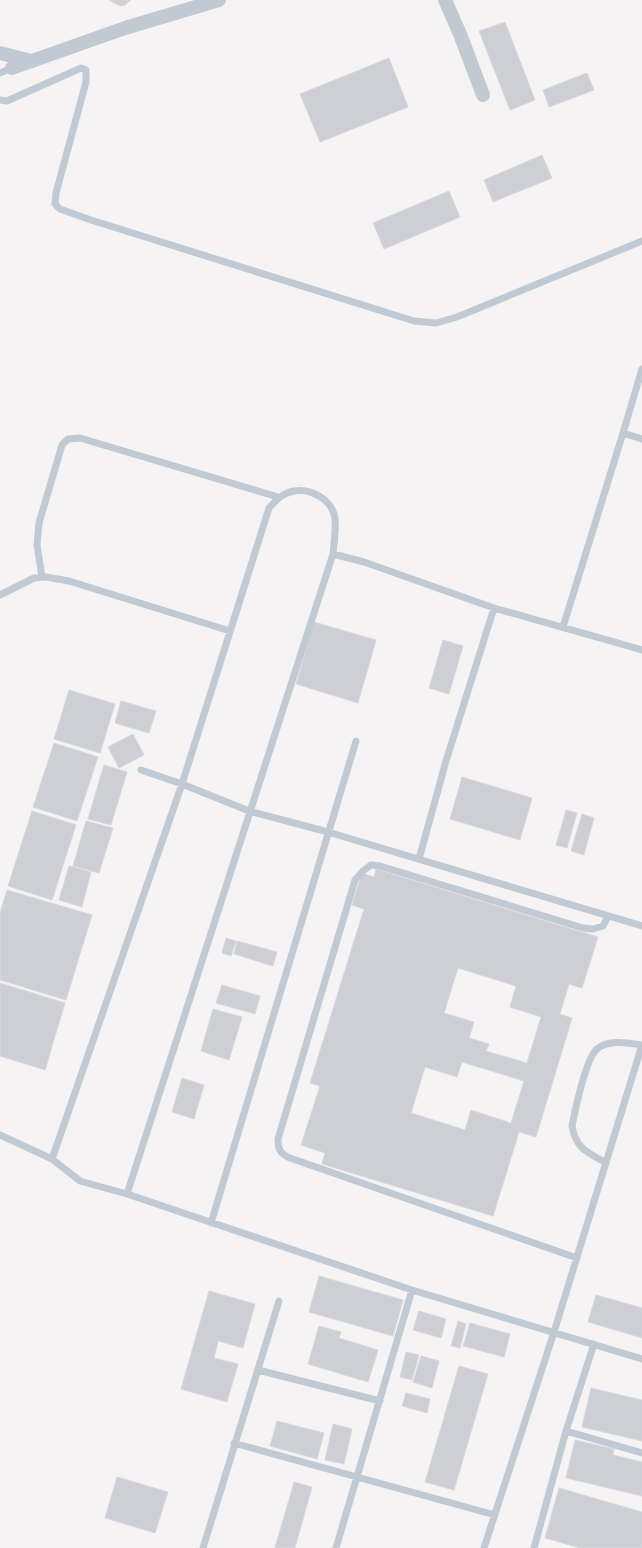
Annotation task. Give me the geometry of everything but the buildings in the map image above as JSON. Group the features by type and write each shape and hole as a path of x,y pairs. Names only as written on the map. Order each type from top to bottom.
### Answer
{"street":[{"path":"6,70 117,31 219,0"},
{"path":"445,0 483,96"},
{"path":"0,53 31,62"}],"lane":[{"path":"0,100 7,101 82,68 86,70 86,82 56,193 55,204 60,209 414,321 436,323 457,317 642,241"},
{"path":"563,627 642,369"},
{"path":"623,433 642,440"},
{"path":"42,577 37,545 39,523 62,445 68,439 80,438 278,498"},
{"path":"52,1159 182,784 269,508 278,498 294,491 314,492 328,502 335,518 333,554 249,810 127,1194"},
{"path":"333,554 364,562 494,608 642,650"},
{"path":"0,596 34,578 42,577 69,581 230,631"},
{"path":"419,860 446,761 494,608"},
{"path":"211,1223 356,741"},
{"path":"141,770 249,810 642,926"},
{"path":"577,1258 282,1155 278,1146 278,1138 355,880 371,865 380,866 583,928 593,929 603,926 608,916"},
{"path":"484,1548 554,1332 577,1258 606,1163 642,1045 623,1042 605,1044 597,1048 590,1058 572,1126 574,1137 582,1149 606,1163"},
{"path":"0,1135 52,1159 80,1181 127,1194 412,1290 642,1359"},
{"path":"336,1548 412,1290"},
{"path":"203,1548 279,1301"},
{"path":"534,1548 566,1431 594,1344"},
{"path":"258,1370 380,1401"},
{"path":"566,1431 642,1453"},
{"path":"234,1444 495,1515"}]}
